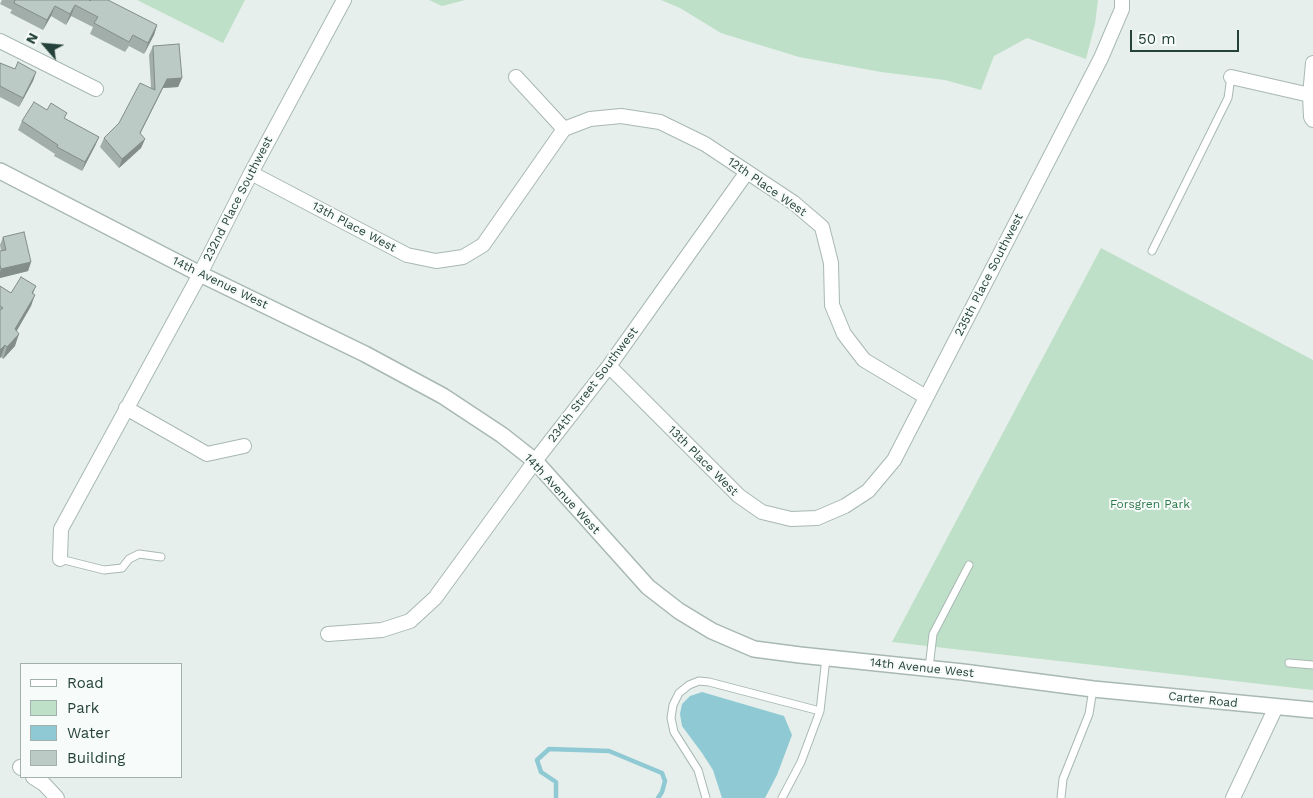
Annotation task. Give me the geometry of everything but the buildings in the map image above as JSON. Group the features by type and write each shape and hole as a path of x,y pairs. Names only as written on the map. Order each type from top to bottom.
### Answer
{"street":[{"name":"232nd Place Southwest","path":"60,559 61,528 200,274 251,173 344,0"},
{"name":"235th Place Southwest","path":"817,518 844,506 868,491 894,460 1101,58 1122,9 1122,0"},
{"path":"0,41 96,89"},
{"path":"1313,62 1310,95 1313,120"},
{"path":"516,77 564,129"},
{"path":"1231,77 1310,95"},
{"name":"12th Place West","path":"564,129 590,119 621,116 660,122 705,144 794,203 822,227 832,263 832,305 844,334 864,360 926,397"},
{"name":"13th Place West","path":"251,173 407,255 436,261 463,257 483,245 564,129"},
{"name":"14th Avenue West","path":"0,172 200,274 365,354 443,396 502,435 534,462 648,586 679,611 712,631 754,649 929,668 1092,689"},
{"name":"234th Street Southwest","path":"328,634 382,630 410,621 435,598 534,462 608,366 747,172"},
{"name":"13th Place West","path":"608,366 739,496 762,512 791,519 817,518"},
{"path":"126,408 207,454 244,446"},
{"name":"Carter Road","path":"1092,689 1313,710"},
{"path":"1233,798 1276,707"},
{"path":"35,778 44,784 57,798"}],"lane":[{"path":"1152,251 1228,98 1231,77"},
{"path":"60,559 104,570 114,570 122,568 129,558 138,554 161,557"},
{"path":"929,668 933,634 969,565"},
{"path":"782,798 801,762 820,711 826,658"},
{"path":"1289,663 1313,665"},
{"path":"706,798 698,770 674,732 671,718 673,705 679,693 689,685 699,681 709,682 820,711"},
{"path":"1061,798 1063,779 1089,714 1092,689"}],"green space":[{"path":"137,0 245,0 223,43"},
{"path":"429,0 465,0 442,6"},
{"path":"661,0 1098,0 1095,24 1086,59 1027,38 994,56 981,90 945,80 881,72 799,57 721,33 680,8"},
{"name":"Forsgren Park","path":"1101,248 1313,360 1313,690 892,642"}],"water":[{"path":"702,692 784,716 792,735 777,775 765,798 722,798 713,770 682,726 680,714 682,704 690,696"}],"waterway":[{"path":"556,798 556,782 541,772 537,760 549,749 609,751 662,773 665,781 658,798"}]}
